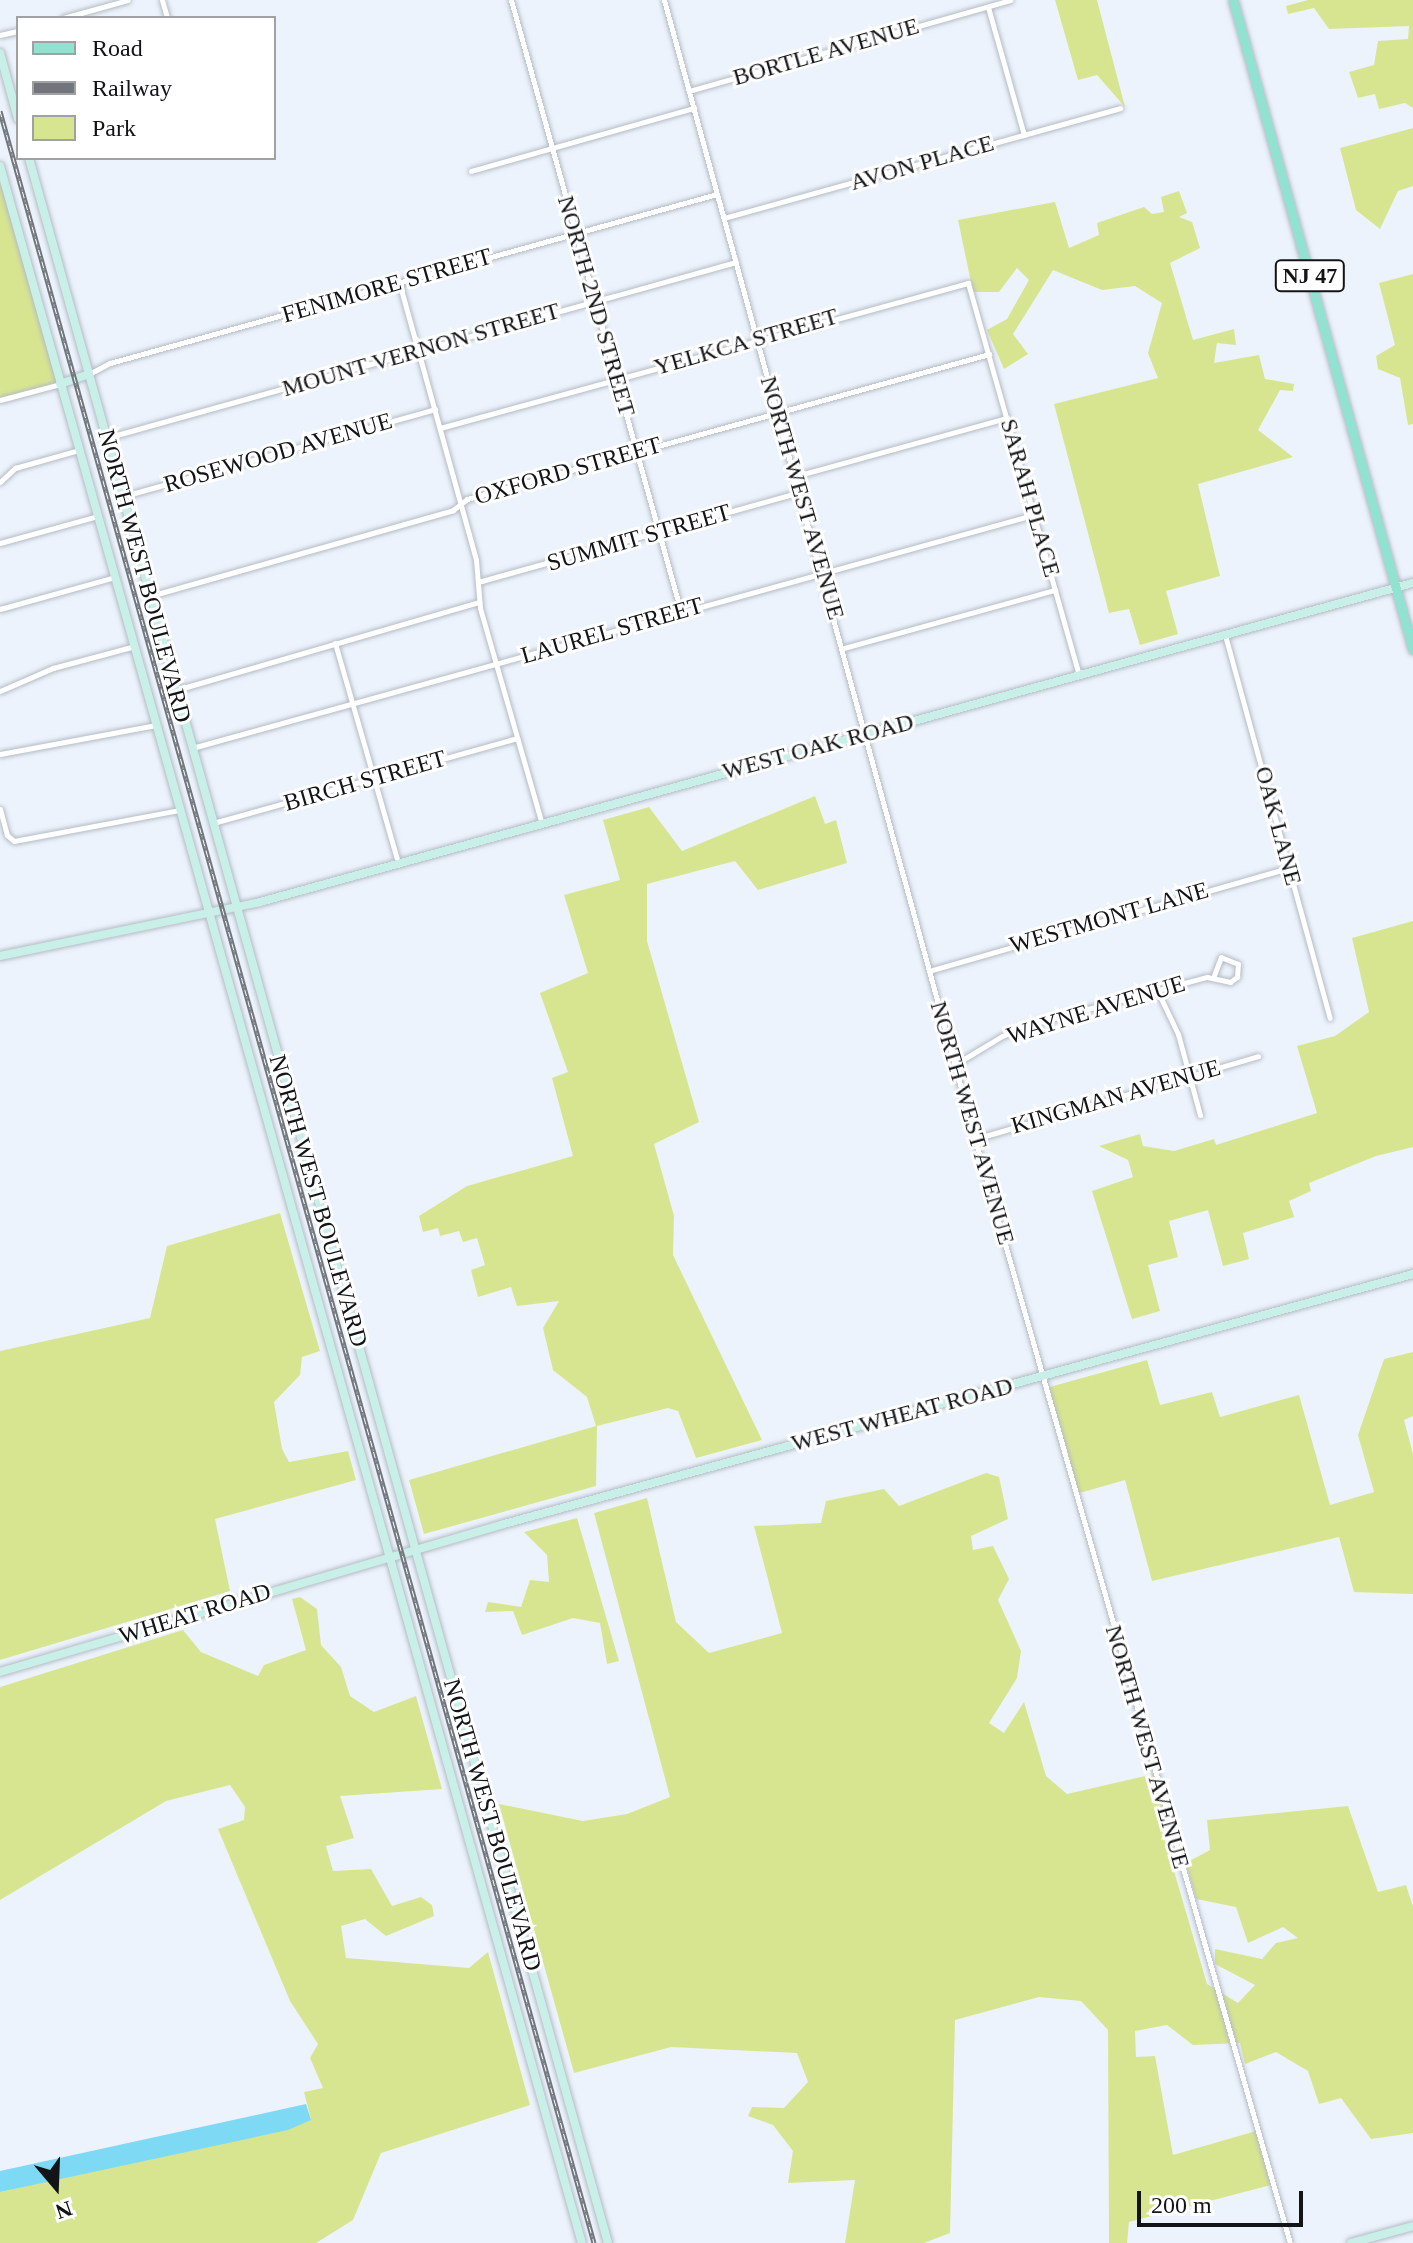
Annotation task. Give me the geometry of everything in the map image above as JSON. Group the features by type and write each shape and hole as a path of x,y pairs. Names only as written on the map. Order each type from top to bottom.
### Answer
{"main road":[{"name":"NJ 47","path":"1233,0 1413,650"},
{"path":"0,53 16,112"},
{"name":"NORTH WEST BOULEVARD","path":"30,160 608,2243"},
{"path":"0,166 582,2243"},
{"name":"FENIMORE STREET","path":"60,384 89,374"},
{"name":"WEST OAK ROAD","path":"0,956 236,908 1413,583"},
{"name":"WEST WHEAT ROAD","path":"390,1556 1413,1274"},
{"name":"WHEAT ROAD","path":"0,1672 390,1556"},
{"path":"1351,2243 1413,2226"}],"street":[{"path":"70,16 128,0"},
{"name":"NORTH 2ND STREET","path":"511,0 681,612"},
{"name":"NORTH WEST AVENUE","path":"664,0 844,648 954,1065 1290,2243"},
{"name":"BORTLE AVENUE","path":"689,91 1010,0"},
{"path":"987,6 1024,135"},
{"path":"471,171 694,108"},
{"name":"AVON PLACE","path":"724,218 1120,108"},
{"name":"FENIMORE STREET","path":"89,374 110,363 717,194"},
{"name":"MOUNT VERNON STREET","path":"106,438 736,262"},
{"path":"399,282 461,503 478,582 479,602 495,664 542,824"},
{"name":"YELKCA STREET","path":"440,428 960,282 972,289 981,320"},
{"name":"SARAH PLACE","path":"981,320 1079,675"},
{"name":"OXFORD STREET","path":"149,596 433,516 461,503 636,452 989,354"},
{"path":"0,400 60,384"},
{"name":"ROSEWOOD AVENUE","path":"122,497 435,409"},
{"path":"796,476 1007,418"},
{"path":"0,482 15,468 79,450"},
{"name":"SUMMIT STREET","path":"478,582 800,492"},
{"name":"LAUREL STREET","path":"192,748 1033,515"},
{"path":"0,543 98,516"},
{"path":"0,609 115,577"},
{"path":"844,648 1055,590"},
{"path":"176,690 479,602"},
{"name":"OAK LANE","path":"1225,635 1330,1018"},
{"path":"335,643 398,863"},
{"path":"0,691 53,668 135,646"},
{"path":"0,754 157,725"},
{"name":"BIRCH STREET","path":"213,823 517,738"},
{"path":"0,809 7,835 14,841 181,810"},
{"name":"WESTMONT LANE","path":"929,971 1289,868"},
{"name":"WAYNE AVENUE","path":"954,1065 1018,1029 1207,977 1230,982 1237,977 1238,964 1221,957 1214,975"},
{"path":"1157,990 1175,1025 1200,1115"},
{"name":"KINGMAN AVENUE","path":"975,1139 1258,1056"}],"green space":[{"path":"1055,0 1097,0 1125,107 1097,75 1078,80"},
{"path":"1308,0 1413,0 1413,108 1405,103 1379,109 1375,94 1358,98 1349,72 1374,65 1378,41 1408,39 1409,26 1329,29 1314,8 1288,14 1286,6"},
{"path":"1413,128 1413,186 1398,191 1380,229 1356,210 1340,148"},
{"path":"0,166 60,384 0,400"},
{"path":"1179,191 1187,213 1179,217 1192,222 1200,248 1170,263 1193,340 1234,329 1236,345 1217,343 1214,363 1259,355 1265,379 1294,384 1293,391 1280,390 1258,430 1293,457 1198,484 1220,576 1166,591 1178,634 1140,645 1129,609 1109,613 1054,404 1158,378 1148,353 1162,303 1135,286 1102,290 1053,270 1013,334 1028,354 1004,369 987,330 1007,319 1029,280 1017,268 999,292 973,292 958,220 1055,202 1069,248 1099,235 1097,223 1144,207 1152,214 1164,212 1161,197"},
{"path":"1413,274 1413,424 1408,425 1400,378 1378,369 1376,356 1395,345 1379,283"},
{"path":"815,796 825,824 836,820 847,863 758,890 735,861 647,884 647,941 699,1122 654,1144 674,1216 673,1255 762,1440 696,1458 678,1411 668,1408 597,1426 596,1486 424,1534 409,1480 596,1426 587,1397 553,1370 543,1328 559,1301 517,1306 511,1287 478,1297 471,1270 485,1265 477,1238 463,1242 459,1231 440,1236 438,1228 423,1232 419,1216 467,1186 573,1156 552,1078 568,1072 540,993 588,973 564,895 620,880 603,820 649,807 682,851"},
{"path":"1413,921 1413,1147 1376,1156 1309,1183 1311,1191 1289,1201 1294,1217 1243,1233 1249,1259 1223,1266 1208,1210 1169,1221 1178,1257 1148,1265 1160,1311 1132,1319 1092,1191 1133,1177 1128,1160 1099,1146 1140,1134 1143,1146 1174,1151 1214,1139 1216,1145 1317,1113 1297,1046 1335,1036 1369,1012 1352,938"},
{"path":"280,1213 320,1351 302,1357 300,1375 274,1402 282,1449 289,1462 348,1451 356,1480 215,1519 230,1591 0,1660 0,1351 150,1318 167,1246"},
{"path":"1413,1352 1413,1416 1404,1420 1413,1454 1413,1594 1354,1592 1339,1537 1152,1581 1125,1480 1076,1494 1046,1388 1147,1360 1160,1405 1212,1392 1220,1417 1299,1395 1330,1505 1374,1492 1358,1435 1384,1359"},
{"path":"986,1473 999,1477 1008,1519 971,1536 973,1550 993,1546 1009,1579 998,1600 1021,1651 1017,1678 989,1723 1004,1733 1024,1702 1046,1776 1067,1794 1154,1774 1168,1824 1162,1830 1207,1984 1238,2003 1255,1985 1215,1964 1215,1949 1262,1959 1276,1943 1298,1938 1283,1927 1248,1943 1236,1907 1196,1899 1186,1863 1210,1850 1207,1820 1348,1806 1378,1892 1406,1885 1413,1907 1413,2133 1371,2139 1341,2098 1319,2104 1308,2071 1276,2052 1245,2064 1240,2043 1193,2045 1167,2025 1135,2031 1136,2057 1155,2056 1173,2155 1256,2131 1271,2185 1129,2222 1127,2243 1109,2243 1108,2030 1081,2001 1039,1997 955,2020 950,2233 924,2243 845,2243 855,2180 788,2183 793,2151 773,2125 748,2116 752,2107 784,2108 808,2082 797,2053 671,2047 574,2073 499,1804 583,1821 627,1814 670,1797 594,1513 647,1498 676,1622 709,1653 782,1633 754,1526 821,1523 826,1501 884,1489 899,1506"},
{"path":"577,1518 619,1661 607,1664 600,1623 573,1618 522,1635 513,1611 485,1612 488,1602 521,1607 530,1580 549,1582 547,1555 524,1532"},
{"path":"300,1597 317,1609 321,1645 341,1667 350,1696 374,1712 416,1696 442,1789 340,1796 354,1838 326,1846 333,1871 371,1869 392,1906 421,1897 432,1905 434,1916 386,1936 365,1919 341,1926 346,1958 469,1968 488,1952 530,2105 381,2153 353,2220 316,2243 0,2243 0,2192 311,2120 304,2092 323,2088 310,2058 318,2044 290,2001 218,1829 244,1820 245,1807 230,1785 166,1801 0,1900 0,1687 183,1630 201,1652 258,1676 264,1665 306,1650 292,1599"}],"water":[{"path":"306,2104 311,2120 288,2130 0,2192 0,2171"}],"railway":[{"path":"0,111 594,2243"}]}
